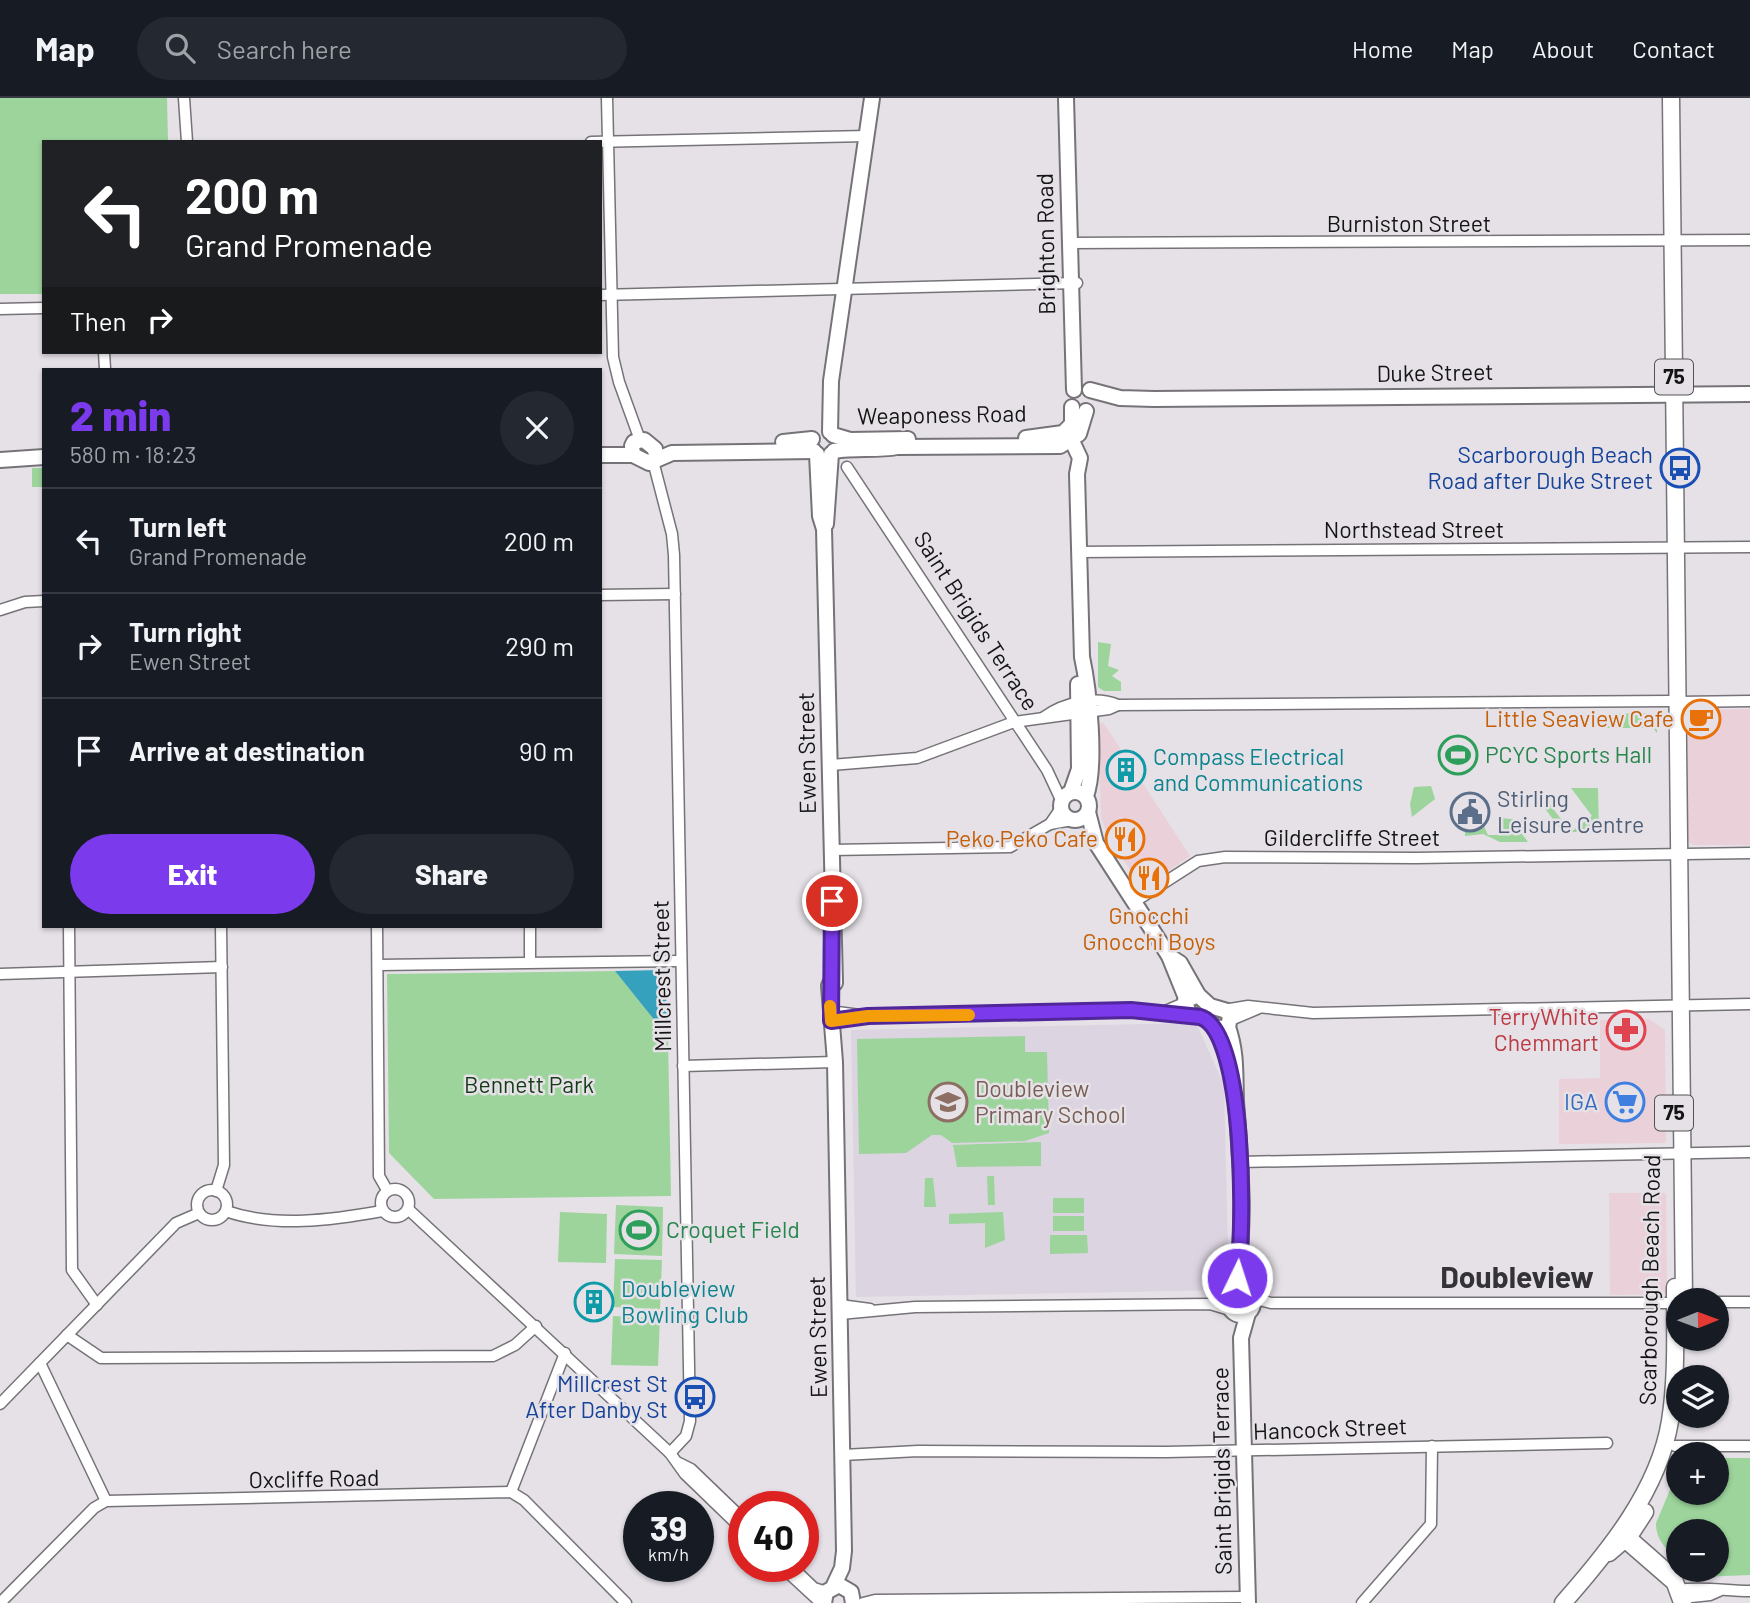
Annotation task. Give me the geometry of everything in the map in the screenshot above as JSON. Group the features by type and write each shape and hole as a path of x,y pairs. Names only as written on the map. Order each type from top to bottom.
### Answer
{"main road":[{"name":"Ewen Street","path":"836,1595 842,1568 843,1455 834,1016 830,986 833,976 831,765 824,529 820,516 827,386 831,381 872,98"},
{"name":"Brighton Road","path":"1066,98 1073,244"},
{"name":"Brighton Road","path":"1075,98 1073,283 1079,362 1084,389 1094,397 1084,408"},
{"name":"Scarborough Beach Road","path":"1671,98 1676,548 1675,655 1670,670 1675,702 1679,1288"},
{"name":"Duke Street","path":"1084,389 1120,398 1750,394"},
{"path":"1078,817 1089,803 1086,796 1089,779 1083,706 1077,474 1080,457 1067,440 1079,434 1084,408 1070,397 1084,389"},
{"name":"Duke Street","path":"1084,408 1120,398"},
{"name":"Weaponess Road","path":"602,455 824,444 882,450 1067,440"},
{"name":"Weaponess Road","path":"602,447 644,453"},
{"path":"0,460 42,457"},
{"path":"0,468 42,466"},
{"path":"1065,801 1077,782 1083,706"},
{"path":"1065,801 1086,796"},
{"path":"1065,801 1096,843 1169,956 1180,963 1193,1016 1206,1018 1212,1026 1221,1030 1228,1019 1210,1006 1189,999"},
{"name":"Saint Brigids Terrace","path":"1228,1019 1237,1066 1235,1085 1240,1162 1243,1451 1248,1600"},
{"name":"Saint Brigids Terrace","path":"1212,1026 1226,1051 1235,1085"},
{"name":"Scarborough Beach Road","path":"1623,1535 1656,1470 1670,1422 1675,1351"},
{"name":"Scarborough Beach Road","path":"1563,1603 1651,1503 1666,1467"}],"street":[{"path":"184,98 187,140"},
{"name":"Millcrest Street","path":"607,98 605,295 615,370 644,453 661,492 672,534 675,594 690,1421 686,1436 670,1453"},
{"path":"602,141 867,136"},
{"name":"Burniston Street","path":"1073,244 1750,240"},
{"path":"605,295 1073,283"},
{"path":"0,309 42,308"},
{"name":"Saint Brigids Terrace","path":"847,467 1065,801"},
{"name":"Northstead Street","path":"1079,552 1750,547"},
{"path":"602,595 675,594"},
{"path":"0,610 25,602 42,601"},
{"path":"831,765 917,758 1014,722 1044,717 1056,718 1083,706 1750,701"},
{"path":"1050,824 1065,801"},
{"path":"831,850 1010,847 1050,824 1078,817"},
{"name":"Gildercliffe Street","path":"1133,902 1198,862 1226,857 1416,858 1750,853"},
{"path":"69,928 72,1270 97,1305"},
{"path":"216,1191 224,1165 221,928"},
{"path":"377,928 379,1176 387,1190"},
{"path":"530,928 530,962"},
{"path":"378,965 680,961"},
{"path":"0,974 222,967"},
{"path":"1163,1012 1189,999"},
{"path":"1228,1019 1248,1006 1313,1013 1750,1004"},
{"path":"834,1016 1131,1010 1193,1016"},
{"path":"683,1066 835,1062"},
{"path":"1240,1162 1750,1152"},
{"path":"226,1211 248,1219 300,1220 382,1211 392,1218 403,1216 408,1209 408,1195 399,1188 387,1190 380,1200 382,1211"},
{"path":"216,1191 226,1201 226,1211"},
{"path":"200,1213 198,1201 203,1194 216,1191"},
{"path":"408,1209 728,1505"},
{"path":"200,1213 212,1220 226,1211"},
{"path":"0,1404 176,1223 200,1213"},
{"path":"1729,1302 1750,1301"},
{"path":"840,1310 1241,1303 1666,1302"},
{"path":"67,1335 101,1358 493,1356 515,1345 536,1326"},
{"path":"565,1353 511,1492 524,1500 626,1603"},
{"path":"0,1603 94,1508 106,1501 40,1363"},
{"name":"Hancock Street","path":"843,1455 918,1451 1243,1451 1607,1443"},
{"path":"1362,1603 1431,1524 1432,1446"},
{"path":"1729,1446 1750,1446"},
{"path":"679,1462 685,1474 728,1516"},
{"name":"Oxcliffe Road","path":"106,1501 511,1492"},
{"path":"1623,1535 1676,1576 1681,1597 1710,1595 1719,1591 1750,1591"},
{"path":"808,1582 814,1588 836,1595 875,1600 1248,1600"},
{"path":"811,1582 836,1595"},
{"path":"863,1603 875,1600"}],"shaded area":[{"path":"1750,709 1750,845 1692,845 1687,840 1688,713 1692,710"},
{"path":"1103,722 1190,856 1142,889 1106,832 1101,817 1098,725"},
{"path":"1649,1019 1665,1030 1666,1143 1559,1144 1559,1079 1600,1078 1600,1020"},
{"path":"1196,1023 1224,1085 1229,1290 856,1297 851,1030"},
{"path":"1609,1193 1666,1193 1666,1294 1610,1295"}],"green space":[{"path":"0,98 167,98 168,140 42,140 42,294 0,294"},
{"path":"32,468 42,468 42,487 32,487"},
{"path":"1098,642 1111,644 1108,666 1119,670 1112,676 1121,682 1121,691 1104,691 1098,687"},
{"path":"1650,713 1657,720 1657,733 1653,728 1607,728 1608,714"},
{"path":"1431,786 1435,799 1412,817 1410,804 1414,787"},
{"path":"1571,788 1598,788 1599,832 1571,832 1592,816"},
{"path":"1548,802 1570,831 1562,831 1543,806"},
{"path":"1500,818 1522,820 1527,826 1520,831 1528,842 1500,842 1483,834 1465,836 1465,831 1470,831 1476,822 1482,822 1488,835 1500,835"},
{"name":"Bennett Park","path":"615,971 668,1037 671,1196 434,1199 389,1153 387,974"},
{"path":"1025,1036 1025,1052 1047,1052 1049,1133 1025,1141 952,1143 941,1135 932,1135 906,1153 859,1154 857,1039"},
{"path":"1041,1142 1041,1166 957,1167 953,1145"},
{"path":"987,1176 994,1176 995,1205 988,1205"},
{"path":"925,1178 933,1178 936,1207 924,1207"},
{"path":"1053,1198 1084,1198 1084,1213 1053,1213"},
{"name":"Croquet Field","path":"616,1205 663,1207 662,1256 614,1254"},
{"name":"Croquet Field","path":"560,1212 607,1214 606,1263 558,1262"},
{"path":"1003,1212 1005,1240 985,1248 985,1223 949,1224 949,1214"},
{"path":"1053,1216 1084,1216 1084,1231 1053,1231"},
{"path":"1050,1235 1087,1235 1088,1253 1050,1254"},
{"name":"Croquet Field","path":"615,1259 662,1260 660,1309 613,1307"},
{"path":"613,1316 660,1318 658,1366 611,1365"},
{"path":"1729,1458 1750,1458 1750,1575 1729,1576 1729,1519 1666,1519 1666,1547 1658,1535 1656,1523 1666,1499 1666,1505 1729,1505"}],"water":[{"path":"661,970 665,975 668,1037 615,971"}],"slow traffic":[{"path":"830,1006 831,1021 868,1016 969,1015"}],"place":[{"name":"Scarborough Beach Road after Duke Street","path":"1680,468"},
{"name":"Little Seaview Cafe","path":"1701,719"},
{"name":"PCYC Sports Hall","path":"1458,755"},
{"name":"Compass Electrical and Communications","path":"1126,770"},
{"name":"Stirling Leisure Centre","path":"1470,812"},
{"name":"Peko Peko Cafe","path":"1125,839"},
{"name":"Gnocchi Gnocchi Boys","path":"1149,878"},
{"name":"TerryWhite Chemmart","path":"1626,1030"},
{"name":"Doubleview Primary School","path":"948,1102"},
{"name":"IGA","path":"1625,1102"},
{"name":"Croquet Field","path":"639,1230"},
{"name":"Doubleview Bowling Club","path":"594,1302"},
{"name":"Millcrest St After Danby St","path":"695,1397"}],"district":[{"name":"Doubleview","path":"1517,1278"}],"route":[{"path":"832,901 831,1021 868,1016 1149,1010 1206,1018 1210,1021 1226,1051 1235,1085 1240,1162 1240,1264 1237,1278"}]}
